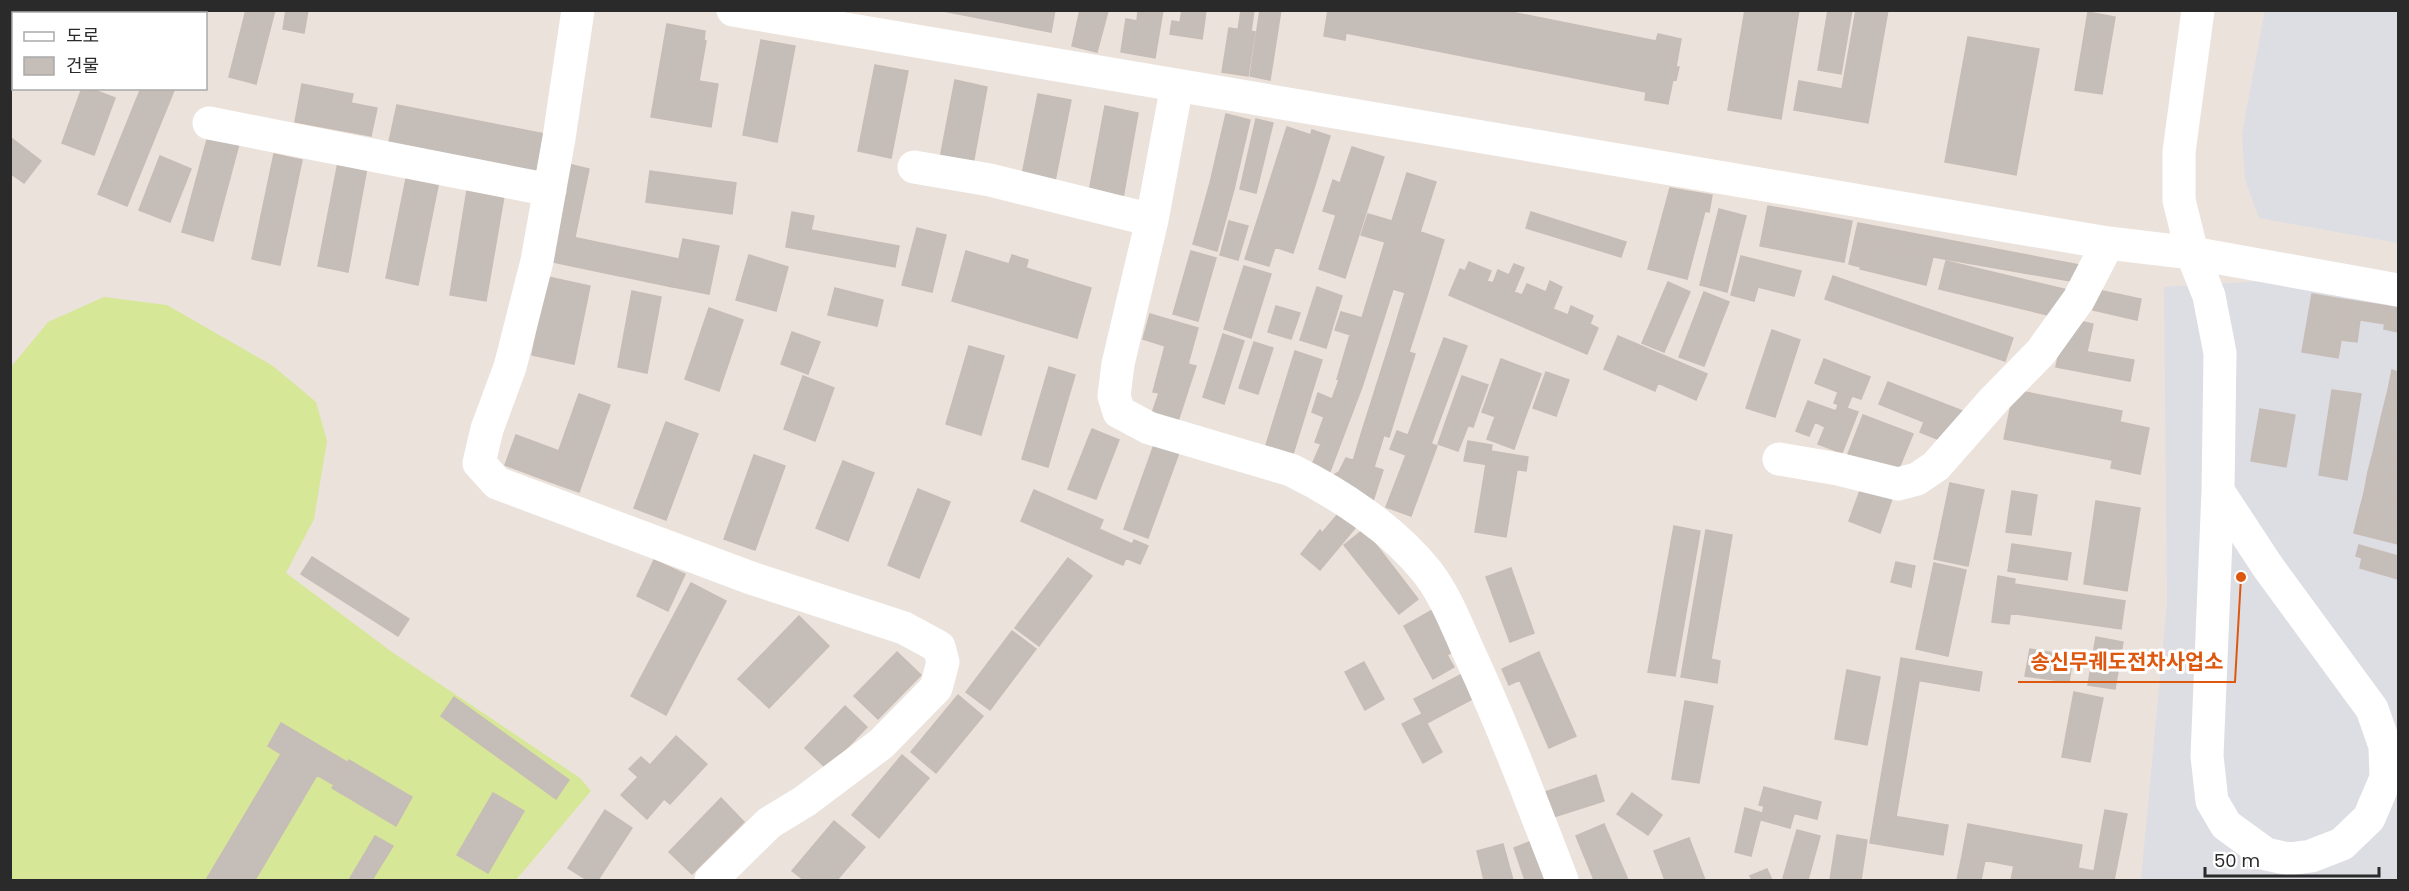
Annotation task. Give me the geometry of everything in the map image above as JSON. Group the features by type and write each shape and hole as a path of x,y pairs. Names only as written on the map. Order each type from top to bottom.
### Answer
{"street":[{"path":"578,10 537,261 510,367 487,429 478,463 497,483 751,578 904,628 939,647 943,662 936,688 881,744 805,801 769,823 711,880"},
{"path":"733,10 2108,243 2192,253 2398,290"},
{"path":"2198,10 2179,152 2179,200 2192,253 2210,296 2220,353 2218,491 2207,756 2212,801 2226,825 2266,854 2289,859 2311,856 2342,844 2369,818 2386,778 2385,746 2372,708 2275,576 2218,491"},
{"path":"1177,85 1152,220 1118,364 1114,396 1119,412 1149,428 1291,470 1312,480 1354,507 1401,543 1428,573 1445,599 1504,729 1562,880"},
{"path":"209,123 550,190"},
{"path":"914,167 990,180 1152,220"},
{"path":"1779,459 1838,469 1898,484 1917,479 1936,466 2040,352 2079,299 2108,243"}],"shaded area":[{"path":"2265,10 2398,11 2398,243 2259,218 2245,179 2242,134"},
{"path":"2263,281 2398,304 2398,880 2141,880 2167,603 2164,287"}],"green space":[{"path":"104,297 167,305 273,366 316,402 327,441 314,519 286,573 392,652 580,778 591,791 516,880 11,880 11,367 48,322"}],"building":[{"path":"169,10 202,10 202,12 168,12"},
{"path":"246,10 275,10 256,84 229,77"},
{"path":"286,10 308,10 304,33 283,29"},
{"path":"938,10 1055,10 1051,32"},
{"path":"1080,10 1108,11 1097,52 1072,46"},
{"path":"1138,10 1163,10 1155,58 1121,52 1126,19 1137,21"},
{"path":"1182,10 1206,10 1204,26 1180,22"},
{"path":"1241,10 1254,10 1251,32 1238,30"},
{"path":"1260,10 1281,10 1270,80 1250,76"},
{"path":"1328,10 1501,10 1656,41 1658,34 1681,39 1676,67 1679,67 1676,80 1673,79 1668,104 1645,100 1646,92 1346,33 1345,40 1324,36"},
{"path":"1745,10 1799,10 1781,119 1728,110"},
{"path":"1828,10 1852,10 1841,74 1818,70"},
{"path":"1856,10 1888,10 1868,123 1794,110 1799,81 1842,89"},
{"path":"2088,12 2115,17 2102,94 2075,90"},
{"path":"1172,21 1204,26 1202,39 1170,34"},
{"path":"667,24 705,31 704,40 706,41 699,81 718,84 711,127 651,117"},
{"path":"1229,28 1255,32 1248,76 1222,72"},
{"path":"1968,37 2039,49 2016,175 1945,162"},
{"path":"761,40 795,46 777,142 743,135"},
{"path":"875,65 908,71 891,158 858,151"},
{"path":"955,80 987,87 972,170 939,164"},
{"path":"302,84 353,94 351,103 377,108 371,136 295,122"},
{"path":"81,90 94,90 115,98 94,155 62,143"},
{"path":"140,90 174,90 127,206 98,194"},
{"path":"1038,94 1071,100 1055,181 1022,175"},
{"path":"397,105 545,134 537,171 389,142"},
{"path":"1105,106 1138,113 1123,198 1089,192"},
{"path":"1226,114 1250,120 1234,189 1210,183"},
{"path":"1256,119 1273,123 1256,193 1240,189"},
{"path":"1287,127 1311,135 1269,266 1245,259"},
{"path":"1312,130 1330,136 1316,182 1298,176"},
{"path":"208,136 239,144 213,241 182,232"},
{"path":"10,137 41,161 24,183 10,173"},
{"path":"1352,147 1384,157 1345,278 1319,269 1336,215 1323,211 1333,180 1340,183"},
{"path":"274,154 302,160 280,265 252,259"},
{"path":"160,156 191,169 170,222 139,210"},
{"path":"339,157 368,162 348,272 318,266"},
{"path":"568,164 589,169 575,237 553,233"},
{"path":"408,169 440,176 418,285 386,278"},
{"path":"650,171 736,183 732,214 646,202"},
{"path":"1407,173 1436,182 1420,232 1412,229 1376,343 1335,330 1341,312 1362,318 1385,242 1361,235 1368,214 1392,221"},
{"path":"1298,176 1316,182 1293,253 1275,247"},
{"path":"1210,183 1234,189 1217,251 1193,244"},
{"path":"1670,188 1712,195 1709,212 1705,211 1687,279 1648,269"},
{"path":"467,190 504,196 486,301 450,295"},
{"path":"1768,206 1852,221 1844,262 1760,246"},
{"path":"1719,209 1746,216 1727,292 1700,285"},
{"path":"792,212 814,216 811,230 899,246 895,267 786,247"},
{"path":"1531,212 1626,242 1621,257 1526,228"},
{"path":"1229,221 1248,226 1238,260 1220,255"},
{"path":"1858,223 2080,265 2076,282 1933,257 1867,241 1861,267 1849,264"},
{"path":"917,228 946,235 932,292 902,285"},
{"path":"1412,229 1444,240 1426,299 1393,289"},
{"path":"553,233 625,248 620,276 548,261"},
{"path":"683,239 719,246 709,294 673,287"},
{"path":"1867,241 1933,257 1926,285 1860,269"},
{"path":"625,248 679,259 673,287 620,276"},
{"path":"966,251 1009,264 1012,255 1028,260 1026,268 1091,288 1077,338 952,301"},
{"path":"1191,251 1216,258 1198,321 1173,314"},
{"path":"749,255 788,267 776,311 736,300"},
{"path":"1741,256 1801,271 1794,296 1758,287 1754,301 1731,295"},
{"path":"1946,261 2068,290 2061,318 1939,289"},
{"path":"1469,262 1491,271 1487,281 1493,283 1498,270 1509,275 1514,264 1524,268 1514,292 1522,295 1527,284 1546,292 1550,281 1562,287 1553,309 1568,315 1571,306 1593,316 1590,324 1598,328 1587,354 1449,295 1460,269 1465,271"},
{"path":"1244,266 1271,274 1251,338 1224,329"},
{"path":"1833,276 1919,306 1911,329 1825,299"},
{"path":"548,277 590,286 574,364 532,355"},
{"path":"1668,282 1690,292 1664,352 1642,343"},
{"path":"1317,287 1342,296 1326,348 1300,340"},
{"path":"835,288 883,300 877,326 828,315"},
{"path":"2098,290 2141,299 2137,320 2093,310"},
{"path":"632,291 661,297 647,373 618,367"},
{"path":"1704,292 1729,302 1704,366 1679,357"},
{"path":"1405,293 1426,299 1409,352 1389,346"},
{"path":"2312,294 2348,300 2338,358 2302,352"},
{"path":"2348,300 2387,306 2385,324 2360,320 2357,342 2341,340"},
{"path":"1276,306 1300,313 1291,339 1268,332"},
{"path":"1919,306 2013,338 2005,361 1911,329"},
{"path":"2387,306 2398,308 2398,332 2384,329"},
{"path":"709,308 743,320 719,391 685,379"},
{"path":"1150,314 1198,328 1188,364 1196,366 1178,421 1152,413 1159,393 1153,392 1165,346 1143,339"},
{"path":"2079,321 2093,324 2087,352 2060,347"},
{"path":"1772,330 1800,340 1775,417 1746,408"},
{"path":"792,332 820,342 808,374 781,364"},
{"path":"1223,334 1244,341 1224,404 1203,397"},
{"path":"1350,335 1376,343 1329,474 1311,467 1321,444 1315,442 1324,417 1312,412 1318,393 1332,399"},
{"path":"1618,336 1707,374 1696,400 1658,383 1655,391 1604,369"},
{"path":"1444,338 1467,346 1431,444 1408,435"},
{"path":"1254,342 1273,348 1258,394 1239,388"},
{"path":"969,346 1004,356 981,435 946,424"},
{"path":"1389,346 1415,354 1389,437 1363,428"},
{"path":"2060,347 2134,360 2130,381 2056,367"},
{"path":"1295,351 1322,360 1293,454 1266,445"},
{"path":"1501,359 1541,374 1522,426 1482,412"},
{"path":"1824,359 1870,377 1861,399 1852,396 1847,408 1834,403 1838,392 1815,383"},
{"path":"1049,367 1075,375 1048,467 1022,459"},
{"path":"2392,370 2398,372 2398,393 2388,390"},
{"path":"1546,372 1569,380 1556,416 1533,408"},
{"path":"803,376 834,388 815,441 784,429"},
{"path":"1462,376 1488,385 1473,427 1447,418"},
{"path":"1888,382 1965,412 1952,445 1920,432 1924,422 1879,404"},
{"path":"2014,390 2122,411 2112,460 2004,439"},
{"path":"2332,390 2361,394 2347,480 2319,475"},
{"path":"2388,390 2398,393 2398,413 2383,410"},
{"path":"579,394 610,405 579,492 548,481"},
{"path":"1808,401 1836,411 1838,405 1858,412 1842,453 1818,444 1825,427 1815,422 1809,436 1796,431"},
{"path":"2260,409 2295,415 2286,467 2251,461"},
{"path":"2383,410 2398,413 2398,435 2378,431"},
{"path":"1863,415 1913,434 1897,473 1848,454"},
{"path":"1495,417 1522,426 1514,449 1487,439"},
{"path":"1447,418 1468,426 1458,451 1438,444"},
{"path":"666,422 698,434 666,520 634,508"},
{"path":"2120,422 2149,428 2140,474 2111,468"},
{"path":"1363,428 1384,435 1374,467 1353,461"},
{"path":"1092,429 1119,440 1096,499 1068,489"},
{"path":"1397,431 1437,446 1411,516 1386,507 1406,455 1390,449"},
{"path":"2378,431 2398,435 2398,459 2373,453"},
{"path":"516,435 559,451 548,481 505,465"},
{"path":"1468,441 1492,445 1491,451 1528,457 1526,471 1464,461"},
{"path":"1155,442 1180,450 1148,538 1124,529"},
{"path":"2373,453 2398,459 2398,479 2368,472"},
{"path":"754,455 785,466 755,550 724,539"},
{"path":"1346,458 1383,470 1371,507 1327,479 1339,472"},
{"path":"843,461 874,473 848,541 816,528"},
{"path":"1486,464 1517,470 1506,537 1475,532"},
{"path":"2368,472 2398,479 2398,501 2364,493"},
{"path":"1950,483 1984,490 1968,566 1934,559"},
{"path":"1862,485 1893,496 1880,533 1849,521"},
{"path":"918,489 950,502 919,578 888,565"},
{"path":"1034,490 1103,520 1090,551 1021,521"},
{"path":"2012,491 2037,495 2031,535 2006,532"},
{"path":"2364,493 2398,501 2398,522 2359,512"},
{"path":"2096,501 2140,508 2127,591 2084,584"},
{"path":"2359,512 2398,522 2398,544 2354,533"},
{"path":"1338,514 1355,528 1320,570 1301,554 1320,530 1322,533"},
{"path":"1674,526 1700,531 1675,676 1648,672"},
{"path":"1099,529 1132,544 1123,565 1090,551"},
{"path":"1364,529 1418,599 1399,614 1344,545"},
{"path":"1706,530 1732,535 1711,659 1720,661 1717,683 1681,677"},
{"path":"1134,540 1148,546 1140,564 1126,558"},
{"path":"2012,544 2071,553 2067,580 2008,571"},
{"path":"2359,545 2398,556 2398,579 2360,568 2362,558 2356,556"},
{"path":"312,557 409,619 398,636 301,574"},
{"path":"1068,558 1092,576 1047,635 1023,617"},
{"path":"654,560 685,574 668,611 637,596"},
{"path":"1896,562 1915,566 1911,587 1891,582"},
{"path":"1934,563 1966,570 1948,656 1916,649"},
{"path":"1511,568 1534,633 1510,642 1486,577"},
{"path":"1998,576 2015,579 2009,624 1992,622"},
{"path":"691,583 726,601 666,715 631,696"},
{"path":"2014,584 2125,601 2121,629 2010,613"},
{"path":"1436,608 1459,648 1447,655 1454,667 1433,679 1404,626"},
{"path":"799,616 829,646 769,708 738,679"},
{"path":"1023,617 1047,635 1039,646 1015,628"},
{"path":"1012,631 1036,649 990,710 966,692"},
{"path":"2096,637 2123,642 2115,689 2088,685"},
{"path":"2030,649 2073,656 2069,682 2025,676"},
{"path":"897,652 921,675 878,719 854,696"},
{"path":"1539,652 1544,664 1518,676 1520,680 1509,685 1502,669"},
{"path":"1901,658 1982,672 1979,691 1898,677"},
{"path":"1364,662 1384,699 1365,710 1345,672"},
{"path":"1544,664 1576,736 1549,748 1518,676"},
{"path":"1847,670 1880,677 1867,745 1835,739"},
{"path":"1468,671 1480,695 1427,723 1414,699"},
{"path":"1898,677 1919,681 1896,817 1875,813"},
{"path":"2074,692 2103,698 2090,762 2062,757"},
{"path":"958,695 983,716 936,773 911,752"},
{"path":"454,697 569,780 556,799 441,716"},
{"path":"1685,701 1713,706 1699,783 1672,779"},
{"path":"845,706 867,727 827,769 805,748"},
{"path":"1422,714 1442,752 1423,763 1402,724"},
{"path":"281,723 347,762 334,785 317,775 255,880 206,880 281,754 268,746"},
{"path":"676,736 707,764 670,804 664,799 647,819 621,795 638,777 629,769 641,757 650,765"},
{"path":"902,755 929,778 879,838 852,815"},
{"path":"349,760 412,797 396,826 332,788"},
{"path":"1596,775 1604,801 1547,819 1539,794"},
{"path":"1764,787 1821,802 1817,819 1759,805"},
{"path":"493,793 524,811 488,873 457,855"},
{"path":"1632,793 1662,815 1648,835 1617,814"},
{"path":"721,798 744,822 692,874 669,852"},
{"path":"1764,806 1794,814 1790,828 1761,820"},
{"path":"1745,808 1762,813 1751,856 1735,852"},
{"path":"605,810 632,828 598,880 587,880 568,868"},
{"path":"2105,810 2127,814 2115,875 2094,871"},
{"path":"1875,813 1948,825 1943,855 1870,843"},
{"path":"834,821 865,847 837,880 804,880 792,871"},
{"path":"1604,824 1628,880 1594,880 1576,836"},
{"path":"1968,824 2082,845 2078,868 2115,875 2114,880 2011,880 2014,866 1962,856"},
{"path":"1797,830 1820,836 1808,880 1783,878"},
{"path":"1837,835 1867,840 1861,880 1830,880"},
{"path":"375,836 393,846 372,880 349,880"},
{"path":"1539,838 1555,880 1525,880 1514,848"},
{"path":"1689,838 1705,880 1665,880 1654,851"},
{"path":"1503,844 1513,880 1484,880 1477,851"},
{"path":"1962,856 1985,860 1981,880 1957,880"},
{"path":"1767,869 1772,880 1752,880 1750,876"}],"place":[{"name":"송신무궤도전차사업소","path":"2241,577"}]}
